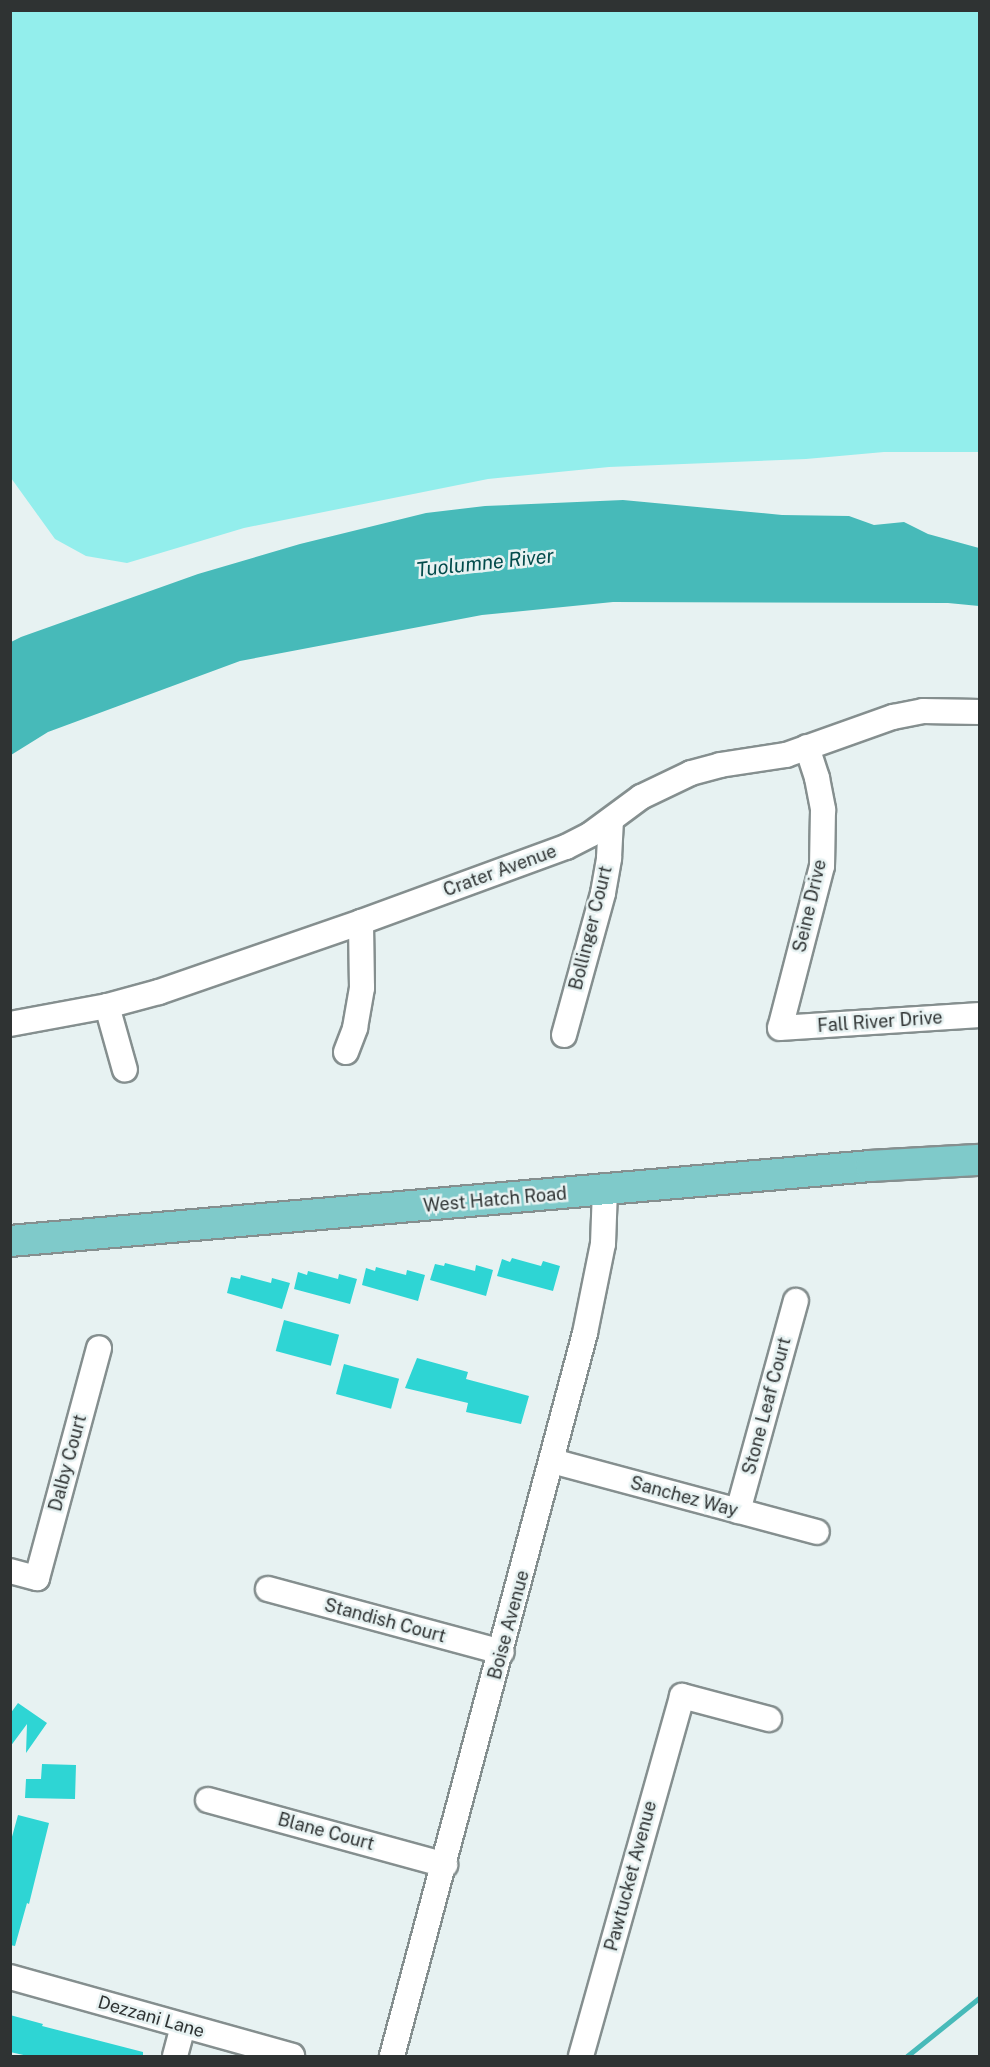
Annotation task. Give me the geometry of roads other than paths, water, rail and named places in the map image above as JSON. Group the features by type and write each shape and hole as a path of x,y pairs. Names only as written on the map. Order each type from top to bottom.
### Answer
{"main road":[{"name":"West Hatch Road","path":"10,1241 870,1166 980,1160"}],"street":[{"name":"Crater Avenue","path":"10,1024 107,1006 159,992 361,922 566,847 611,820 641,797 691,772 786,755 892,717 923,711 980,712"},
{"name":"Seine Drive","path":"780,1028 822,866 823,810 817,778 807,747"},
{"name":"Bollinger Court","path":"564,1035 603,893 609,858 611,820"},
{"path":"346,1052 355,1028 362,988 361,922"},
{"path":"107,1006 125,1070"},
{"name":"Fall River Drive","path":"780,1028 980,1015"},
{"name":"Boise Avenue","path":"392,2056 552,1461 595,1287 603,1244 605,1190"},
{"name":"Stone Leaf Court","path":"738,1511 796,1301"},
{"name":"Dalby Court","path":"10,1571 37,1578 99,1348"},
{"name":"Sanchez Way","path":"552,1461 817,1532"},
{"name":"Standish Court","path":"268,1589 501,1652"},
{"name":"Pawtucket Avenue","path":"581,2056 682,1696 769,1719"},
{"name":"Blane Court","path":"208,1800 445,1864"},
{"name":"Dezzani Lane","path":"10,1977 292,2056"},
{"path":"175,2056 183,2026"}],"water":[{"name":"Tuolumne River","path":"623,500 782,515 849,516 874,525 904,522 928,534 979,548 979,606 948,603 613,602 482,615 240,661 48,732 11,755 11,642 21,637 198,574 300,544 426,513 485,506"}],"waterway":[{"path":"907,2056 980,1997"}]}
